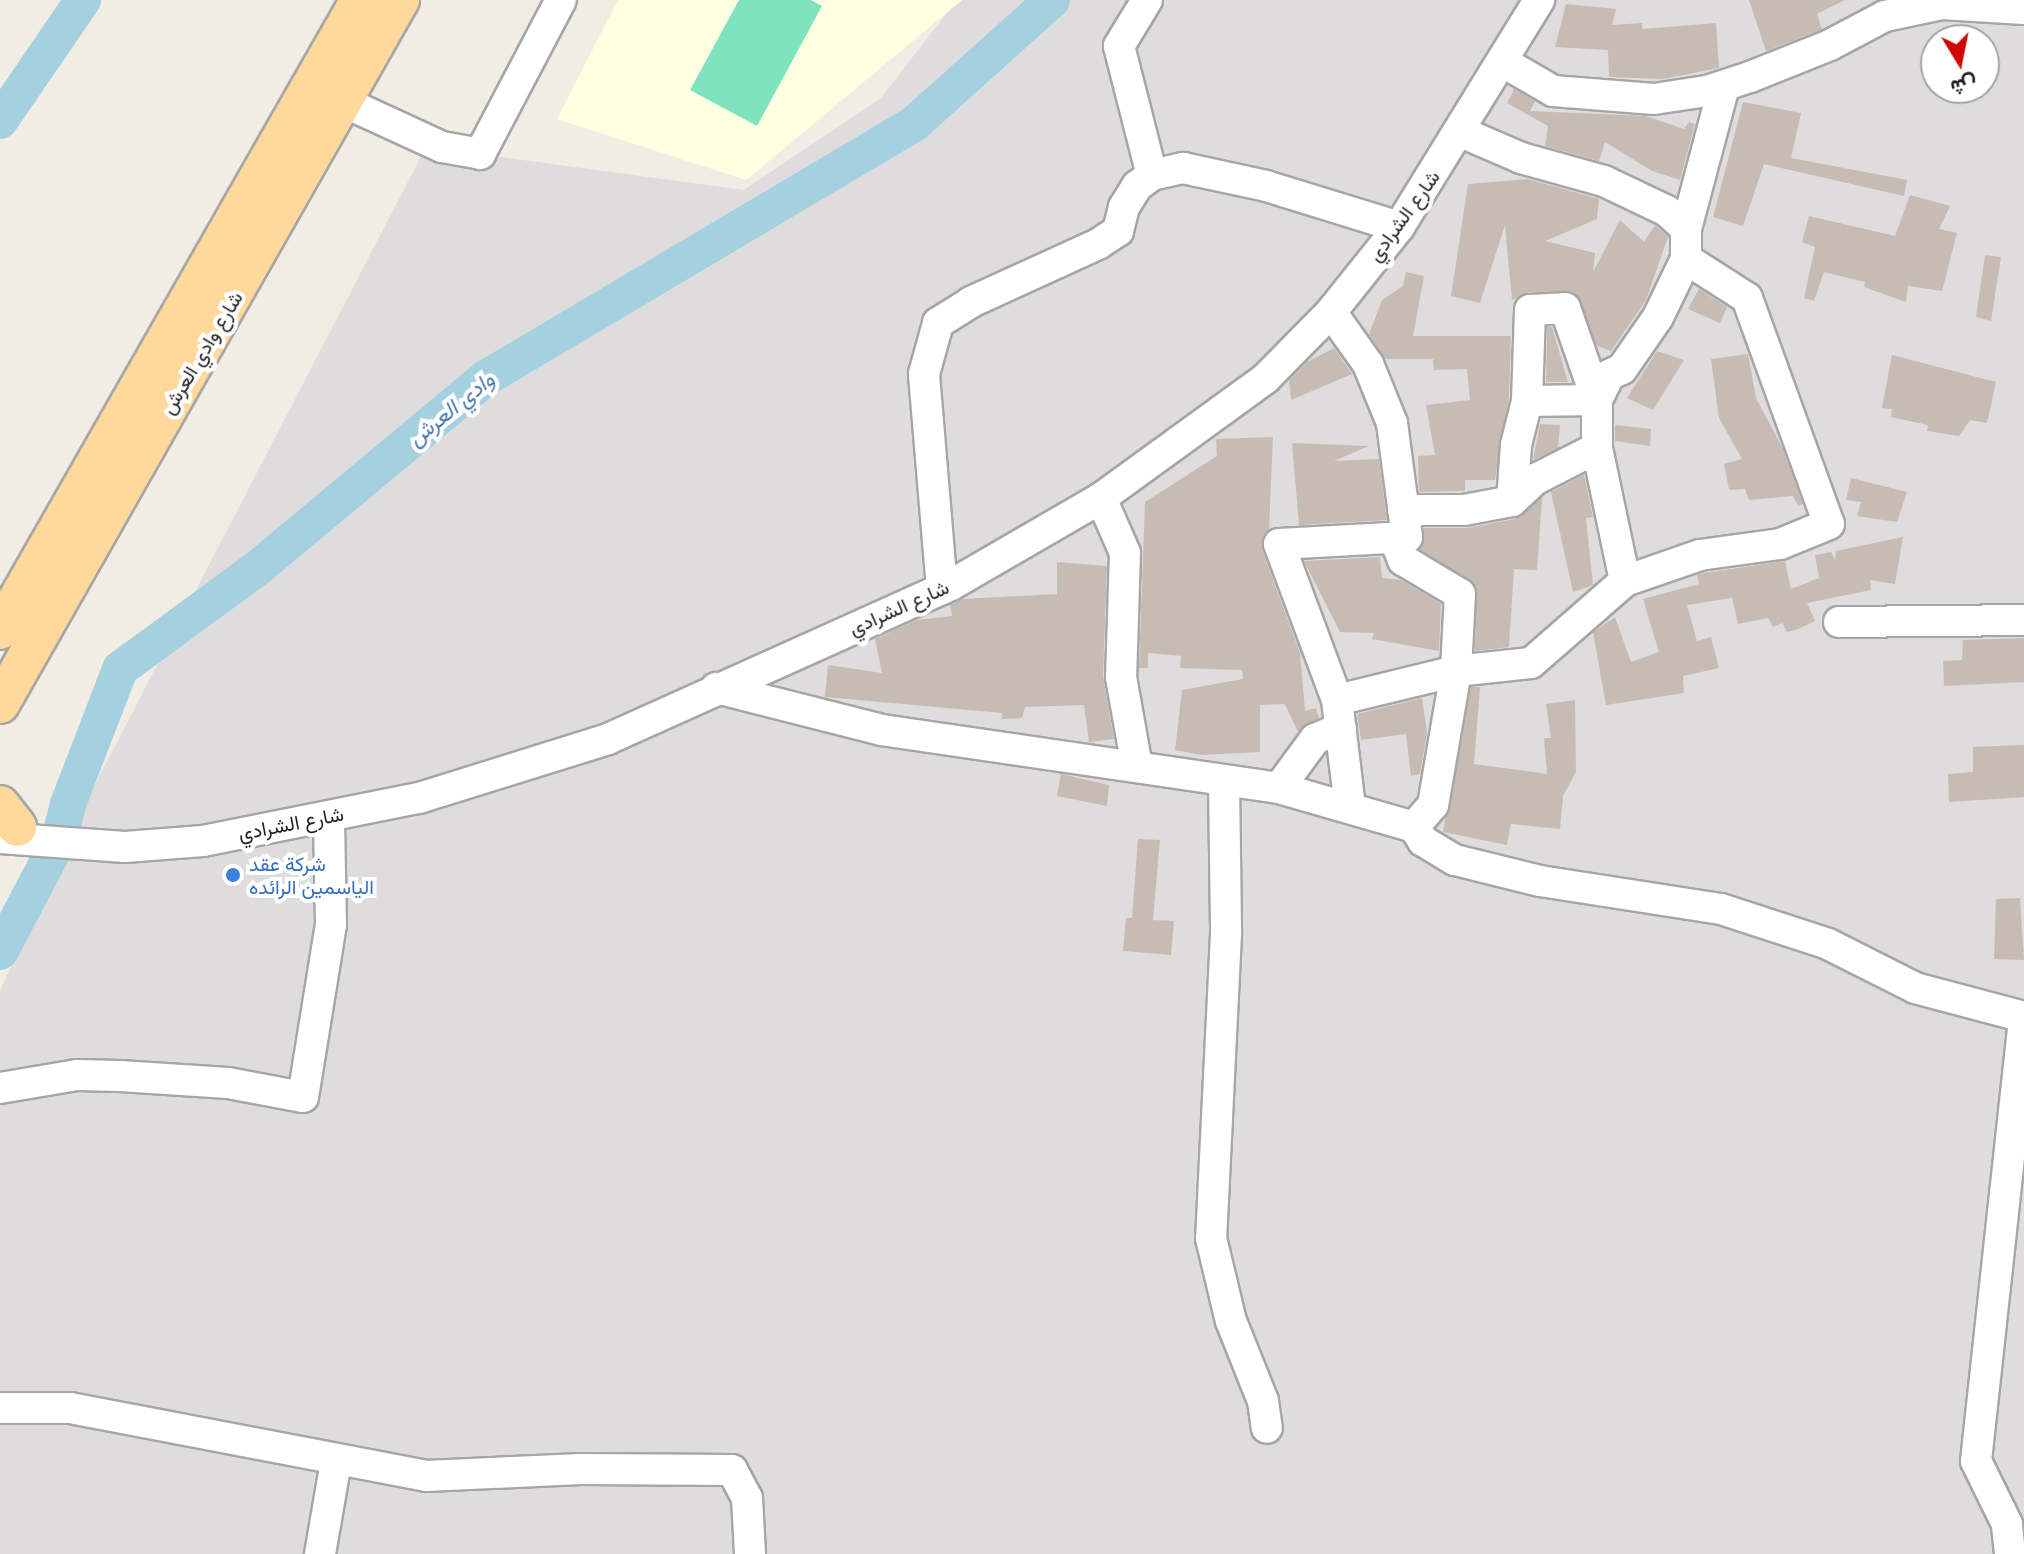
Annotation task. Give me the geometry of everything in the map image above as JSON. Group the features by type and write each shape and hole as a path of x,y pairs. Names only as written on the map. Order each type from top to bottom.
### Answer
{"main road":[{"name":"شارع وادي العرش","path":"0,630 360,0"},
{"name":"شارع وادي العرش","path":"1,703 400,0"}],"street":[{"path":"344,102 442,147 480,154 561,0"},
{"path":"1147,0 1119,46 1152,175"},
{"name":"شارع الشرادي","path":"9,831 140,846 254,833 419,798 608,739 942,589 1101,498 1266,378 1331,312 1399,227 1461,132 1539,0"},
{"path":"1503,62 1553,91 1654,99 1724,86 1830,45 1889,8 1942,4 2024,9"},
{"path":"1597,400 1609,375 1622,369 1658,317 1686,259 1686,229 1724,86"},
{"path":"1461,132 1521,158 1604,181 1667,211 1686,229"},
{"path":"942,589 924,374 938,323 971,302 1098,244 1118,231 1124,207 1137,186 1152,175 1183,168 1266,186 1399,227"},
{"path":"1279,788 1315,739 1339,714 1456,671 1531,663 1625,581 1700,555 1780,544 1829,524 1747,298 1686,259"},
{"path":"1512,501 1516,445 1527,401 1530,310 1565,308 1597,400 1597,448 1625,581"},
{"path":"1331,312 1368,364 1392,423 1407,537 1279,544 1339,714 1350,807"},
{"path":"1527,401 1597,400"},
{"path":"1403,510 1464,510 1512,501 1536,479 1597,448"},
{"path":"1101,498 1125,553 1121,677 1137,767"},
{"path":"1395,540 1403,560 1460,594 1456,671 1433,805 1414,827"},
{"path":"1839,622 2024,620"},
{"path":"716,688 882,730 1137,767 1224,783 1279,788 1414,827 1423,841 1455,860 1540,881 1721,909 1828,944 1915,988 2024,1018 1976,1461 2016,1523 2010,1554"},
{"path":"1224,783 1226,934 1211,1238 1231,1321 1263,1401 1267,1428"},
{"path":"0,1088 77,1075 120,1076 228,1083 303,1097 331,924 329,817"},
{"path":"0,1408 70,1408 336,1461 453,1477 581,1469 732,1470 747,1498 750,1554"},
{"path":"320,1554 336,1461"}],"shaded area":[{"path":"618,0 962,0 746,180 557,119"},
{"path":"957,0 2024,0 2024,1554 0,1554 0,991 88,798 426,147 744,190 880,99"}],"green space":[{"path":"739,0 811,0 822,6 757,126 690,90"}],"building":[{"path":"1749,0 1845,0 1817,14 1822,29 1766,51"},
{"path":"1566,4 1616,9 1612,25 1642,23 1642,29 1716,23 1719,68 1663,79 1609,77 1608,50 1555,47"},
{"path":"1514,89 1535,101 1530,111 1646,116 1684,129 1689,122 1695,124 1680,180 1652,171 1605,142 1599,161 1545,146 1548,126 1507,103"},
{"path":"1743,102 1801,113 1791,158 1907,180 1904,196 1764,164 1743,226 1713,217"},
{"path":"1528,179 1599,199 1597,219 1545,241 1595,253 1593,272 1620,220 1644,242 1655,225 1668,237 1646,300 1611,351 1597,346 1574,293 1529,292 1512,300 1505,225 1480,303 1451,296 1468,184"},
{"path":"1910,195 1950,206 1939,229 1957,233 1942,291 1908,286 1906,302 1864,287 1865,282 1824,272 1814,301 1804,298 1815,247 1802,242 1809,216 1895,236"},
{"path":"1985,255 2001,257 1991,321 1976,317"},
{"path":"1406,272 1424,276 1413,336 1511,336 1509,398 1495,480 1465,480 1465,491 1419,492 1418,456 1435,455 1426,405 1470,400 1467,369 1434,370 1433,359 1385,359 1369,334 1382,300 1403,286"},
{"path":"1699,289 1727,307 1720,323 1688,309"},
{"path":"1547,327 1552,327 1568,382 1546,382"},
{"path":"1334,348 1352,374 1291,400 1289,381 1307,362"},
{"path":"1657,351 1684,360 1653,410 1627,398"},
{"path":"1748,354 1756,398 1783,449 1803,504 1798,506 1793,496 1749,500 1745,489 1729,490 1724,464 1742,459 1719,418 1711,359"},
{"path":"1892,355 1996,382 1987,423 1970,420 1959,436 1927,431 1928,425 1891,417 1892,409 1882,408"},
{"path":"1540,424 1560,425 1558,448 1533,460"},
{"path":"1615,425 1651,429 1650,446 1615,441"},
{"path":"1273,437 1269,529 1262,550 1300,653 1305,711 1316,708 1319,718 1298,732 1285,704 1260,705 1260,752 1202,755 1175,750 1182,690 1243,679 1242,670 1180,668 1181,656 1148,653 1148,668 1139,668 1145,502 1217,456 1216,439"},
{"path":"1292,443 1369,446 1334,461 1379,459 1387,520 1299,525"},
{"path":"1584,475 1593,517 1586,518 1593,585 1573,592 1551,492"},
{"path":"1851,478 1907,492 1897,522 1857,516 1861,502 1846,500"},
{"path":"1542,498 1537,570 1514,569 1509,647 1475,651 1476,586 1420,549 1424,528 1467,528 1515,519"},
{"path":"1903,537 1895,584 1870,580 1871,590 1807,603 1815,621 1798,629 1787,632 1782,623 1773,627 1768,618 1738,624 1732,598 1687,605 1697,641 1711,637 1719,668 1683,676 1684,693 1606,705 1593,632 1615,617 1631,662 1659,652 1643,599 1699,584 1697,575 1704,573 1785,561 1791,589 1819,578 1815,555 1831,552 1835,560 1836,551"},
{"path":"1380,557 1382,578 1401,580 1441,604 1439,651 1372,639 1374,633 1340,632 1304,561"},
{"path":"1057,562 1107,566 1103,676 1114,739 1089,742 1084,705 1025,707 1022,718 1002,719 1002,713 825,697 828,665 882,673 875,639 917,620 952,616 950,605 963,599 1057,594"},
{"path":"2024,638 2024,682 1944,686 1943,661 1962,660 1963,640"},
{"path":"1471,687 1480,687 1474,764 1547,774 1544,738 1551,738 1546,704 1575,700 1576,772 1563,796 1560,829 1511,824 1507,845 1443,832"},
{"path":"1422,698 1427,733 1420,774 1411,776 1406,734 1361,740 1357,714"},
{"path":"2024,745 2024,797 1949,802 1948,774 1973,772 1973,747"},
{"path":"1061,774 1109,785 1107,806 1057,796"},
{"path":"1138,839 1160,840 1153,920 1174,921 1171,955 1123,951 1126,918 1132,918"},
{"path":"2020,898 2024,960 1994,959 1996,899"}],"waterway":[{"name":"وادي العرش","path":"0,121 83,0"},
{"name":"وادي العرش","path":"0,952 58,842 68,804 120,669 260,566 486,378 915,123 1052,0"}],"place":[{"name":"شرکة عقد الیاسمین الرائدہ","path":"233,875"}]}
